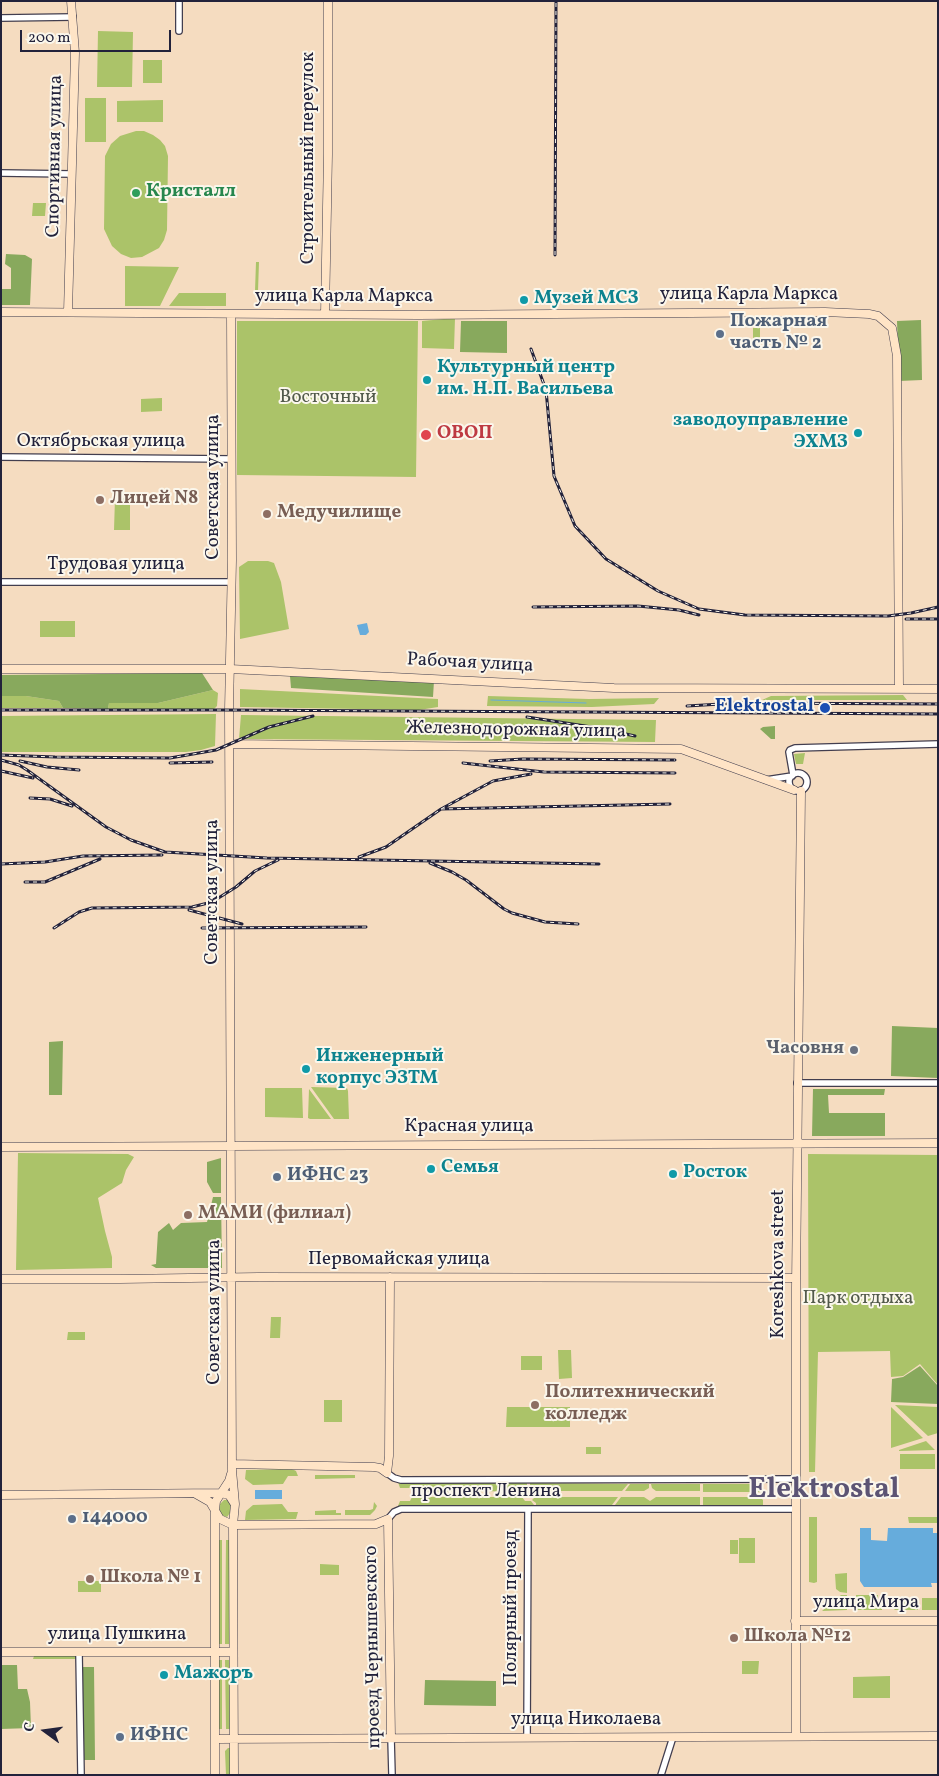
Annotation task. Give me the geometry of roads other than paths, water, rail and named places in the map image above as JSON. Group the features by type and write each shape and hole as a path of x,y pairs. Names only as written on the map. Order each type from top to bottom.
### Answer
{"main road":[{"name":"Спортивная улица","path":"68,312 75,53 71,1"},
{"name":"Строительный переулок","path":"325,314 328,1"},
{"name":"улица Карла Маркса","path":"1,312 418,315 825,312 878,316 892,328 897,356 899,688"},
{"name":"Советская улица","path":"231,314 230,1146 232,1467 234,1504 234,1775"},
{"name":"Рабочая улица","path":"1,669 230,669 614,688 938,689"},
{"name":"Железнодорожная улица","path":"230,744 681,749 797,791"},
{"name":"Koreshkova street","path":"796,1736 797,1083 794,1055 797,791"},
{"name":"Красная улица","path":"1,1147 938,1143"},
{"name":"Первомайская улица","path":"1,1279 390,1277 796,1278"},
{"path":"386,1473 389,1456 390,1277"},
{"name":"Советская улица","path":"221,1493 229,1481 232,1467"},
{"name":"проспект Ленина","path":"232,1467 374,1467 380,1468 386,1473"},
{"path":"215,1775 215,1510 216,1501 221,1493"},
{"path":"1,1495 221,1493 229,1495 234,1504"},
{"path":"196,1494 208,1500 220,1519 226,1520 234,1516"},
{"name":"проспект Ленина","path":"220,1519 233,1525 376,1524 388,1518"},
{"name":"проезд Чернышевского","path":"388,1518 391,1738"},
{"name":"улица Мира","path":"795,1621 938,1621"},
{"name":"улица Пушкина","path":"1,1652 233,1652"},
{"name":"улица Николаева","path":"215,1739 938,1736"}],"street":[{"path":"178,31 179,1"},
{"path":"1,18 73,18"},
{"path":"1,172 72,174"},
{"name":"Октябрьская улица","path":"1,457 232,459"},
{"name":"Трудовая улица","path":"1,582 232,582"},
{"path":"763,780 792,776 800,774 806,779 806,786 797,791 789,783 792,776 790,750 795,748 938,744"},
{"path":"797,1083 938,1083"},
{"name":"проспект Ленина","path":"386,1473 401,1480 795,1479"},
{"name":"проспект Ленина","path":"388,1518 394,1512 401,1509 795,1509"},
{"name":"Полярный проезд","path":"527,1738 528,1510"},
{"path":"79,1653 81,1775"},
{"path":"662,1775 673,1737"},
{"name":"проезд Чернышевского","path":"391,1738 392,1775"}],"water":[{"path":"367,623 369,632 366,635 360,635 357,625"},
{"path":"255,1490 282,1490 282,1499 255,1499"},
{"path":"860,1528 871,1528 871,1540 887,1541 888,1528 933,1528 933,1533 938,1533 938,1583 931,1583 932,1587 864,1587 860,1581"}],"waterway":[{"path":"491,700 586,703"}],"railway":[{"path":"555,255 556,1"},
{"path":"531,349 546,390 554,476 575,526 606,559 658,591 699,609 745,615 888,616 938,607"},
{"path":"533,607 638,606 679,610 699,615"},
{"path":"906,619 938,619"},
{"path":"687,706 738,703 938,704"},
{"path":"1,710 938,714"},
{"path":"1,755 170,758 216,750 269,727 313,716"},
{"path":"527,717 635,736"},
{"path":"490,761 523,759 675,760"},
{"path":"1,760 19,765 27,770 106,827 131,840 165,852 267,858 599,864"},
{"path":"20,761 47,767 79,770"},
{"path":"170,763 212,762"},
{"path":"463,763 544,772 675,773"},
{"path":"1,771 33,778"},
{"path":"359,857 386,847 441,809 493,781 531,774"},
{"path":"30,798 50,799 72,806"},
{"path":"441,809 670,804"},
{"path":"1,864 45,862 83,856 162,855"},
{"path":"25,882 45,882 100,859"},
{"path":"54,928 79,912 92,908 192,907 212,902 236,887 255,871 278,860"},
{"path":"430,863 466,880 512,913 545,922 578,924"},
{"path":"189,910 242,924"},
{"path":"202,928 366,927"}],"place":[{"name":"Кристалл","path":"136,193"},
{"name":"Музей МСЗ","path":"524,300"},
{"name":"Пожарная часть № 2","path":"720,334"},
{"name":"Культурный центр им. Н.П. Васильева","path":"427,380"},
{"name":"заводоуправление ЭХМЗ","path":"858,433"},
{"name":"ОВОП","path":"426,435"},
{"name":"Лицей N8","path":"100,500"},
{"name":"Медучилище","path":"267,514"},
{"name":"Elektrostal","path":"825,708"},
{"name":"Часовня","path":"854,1050"},
{"name":"Инженерный корпус ЭЗТМ","path":"306,1069"},
{"name":"Семья","path":"431,1169"},
{"name":"Росток","path":"673,1174"},
{"name":"ИФНС 23","path":"277,1177"},
{"name":"МАМИ (филиал)","path":"188,1215"},
{"name":"Политехнический колледж","path":"535,1405"},
{"name":"144000","path":"72,1519"},
{"name":"Школа № 1","path":"90,1579"},
{"name":"Школа №12","path":"734,1638"},
{"name":"Мажоръ","path":"164,1675"},
{"name":"ИФНС","path":"120,1737"}],"district":[{"name":"Elektrostal","path":"824,1492"}],"park label":[{"name":"Восточный","path":"328,399"},
{"name":"Парк отдыха","path":"858,1300"}]}
